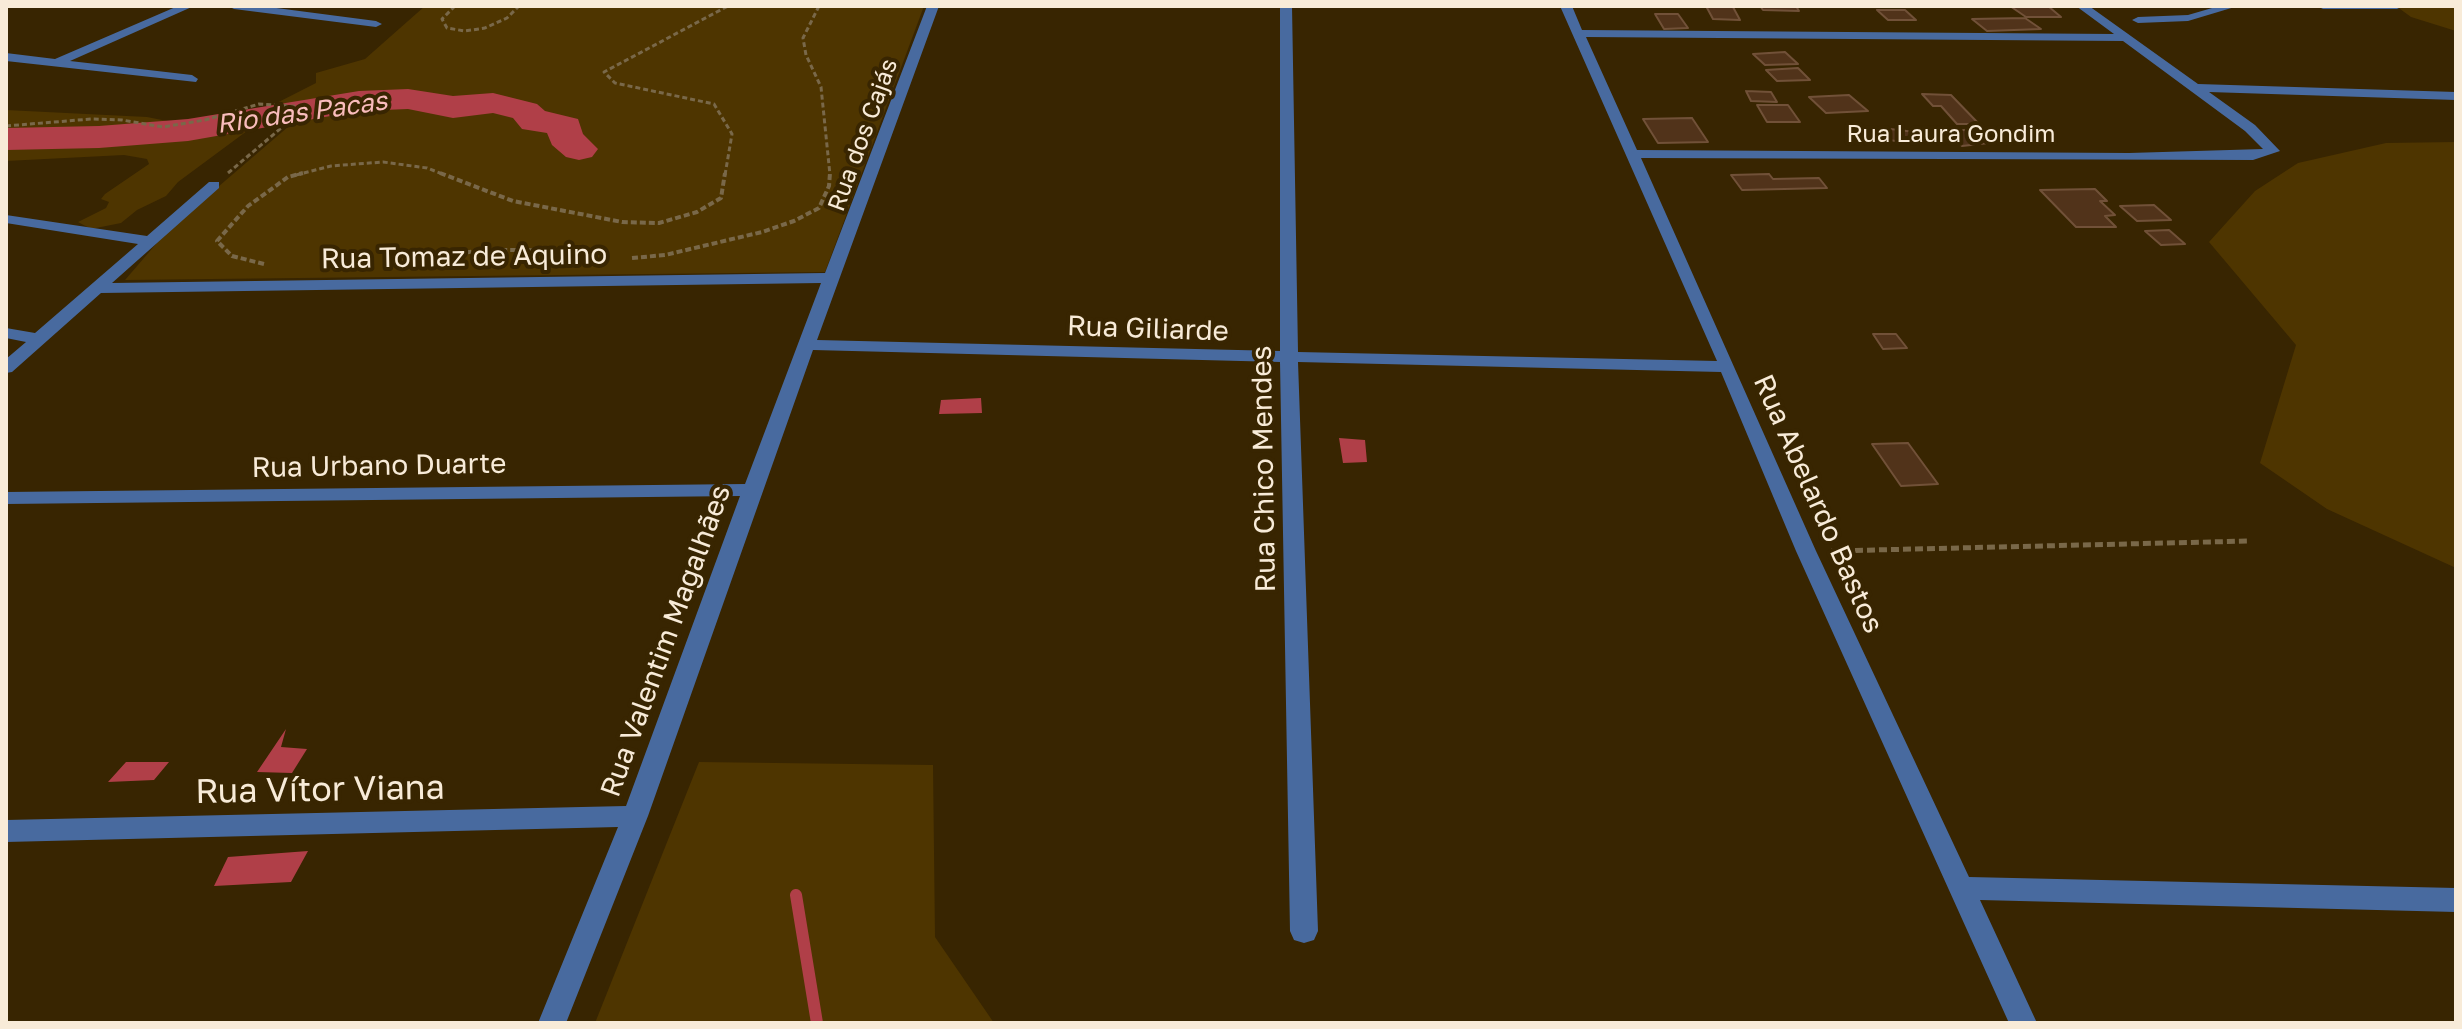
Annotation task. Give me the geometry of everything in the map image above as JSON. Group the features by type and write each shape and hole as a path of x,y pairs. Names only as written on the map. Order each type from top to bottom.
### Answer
{"street":[{"path":"56,62 188,6"},
{"path":"234,6 376,24"},
{"path":"316,16 337,6"},
{"name":"Rua dos Cajás","path":"832,278 933,6"},
{"name":"Rua Chico Mendes","path":"1286,6 1289,359 1304,931"},
{"name":"Rua Abelardo Bastos","path":"1566,6 1728,367 1806,551 2023,1023"},
{"path":"2082,6 2195,88 2456,96"},
{"path":"2138,20 2188,18 2232,6"},
{"path":"2323,6 2397,6"},
{"path":"1578,33 2123,38"},
{"path":"6,57 192,79"},
{"name":"Rua Laura Gondim","path":"1632,154 2083,157 2270,154 2273,151 2264,139 2195,88"},
{"path":"6,368 214,185"},
{"path":"6,219 148,241"},
{"name":"Rua Tomaz de Aquino","path":"95,288 832,278"},
{"name":"Rua Valentim Magalhães","path":"552,1023 635,816 832,278"},
{"path":"6,333 38,339"},
{"name":"Rua Giliarde","path":"806,345 1289,359 1728,367"},
{"name":"Rua Urbano Duarte","path":"6,498 752,490"},
{"name":"Rua Vítor Viana","path":"6,831 635,816"},
{"path":"1961,888 2456,900"}],"path":[{"path":"455,6 442,19 447,28 465,31 485,28 507,18 519,6"},
{"path":"276,267 232,256 217,241 248,206 288,177 331,166 383,162 427,168 513,201 622,222 659,223 697,212 721,198 732,134 724,118 714,104 615,83 604,72 728,6"},
{"path":"629,258 665,255 762,232 819,208 829,186 831,163 821,87 806,55 803,38 819,6"},
{"path":"6,126 91,119 122,120 163,127 205,120 259,104 307,107 214,185"},
{"path":"383,263 484,250 529,250 606,259"},
{"path":"1806,551 2250,541"}],"shaded area":[{"path":"425,6 924,6 825,272 125,280 169,229 296,120 275,121 251,128 178,182 166,196 137,210 121,223 91,229 78,222 106,208 109,202 101,199 105,194 149,164 147,159 124,155 6,161 6,110 147,117 177,123 257,113 316,83 316,73 365,59"},
{"path":"2396,6 2456,6 2456,31 2411,17"},
{"path":"2456,142 2456,568 2327,509 2260,463 2296,345 2209,242 2255,191 2298,163 2386,143"},
{"path":"981,398 982,413 939,414 941,400"},
{"path":"1339,438 1365,440 1367,462 1343,463"},
{"path":"286,729 281,747 307,749 292,773 257,772"},
{"path":"126,762 169,762 154,780 108,782"},
{"path":"699,762 933,765 935,937 994,1023 595,1023"},
{"path":"308,851 291,882 214,886 228,857"}],"building":[{"path":"1706,6 1733,7 1740,20 1713,19"},
{"path":"1760,6 1796,6 1799,11 1763,10"},
{"path":"2010,6 2048,6 2061,17 2026,17"},
{"path":"1877,10 1905,10 1916,20 1888,20"},
{"path":"1655,14 1678,14 1688,28 1664,29"},
{"path":"2025,18 2041,29 1987,31 1972,19"},
{"path":"1785,52 1798,64 1765,65 1753,54"},
{"path":"1798,68 1810,80 1777,81 1766,70"},
{"path":"1746,91 1771,92 1777,102 1751,101"},
{"path":"1922,94 1951,95 1979,124 1957,124 1941,106 1933,106"},
{"path":"1849,95 1868,111 1826,113 1809,97"},
{"path":"1757,105 1788,105 1800,122 1767,122"},
{"path":"1692,118 1708,142 1658,143 1643,119"},
{"path":"1882,128 1915,132 1916,144 1882,139"},
{"path":"1974,129 1981,135 1997,134 2007,141 1962,146 1944,132"},
{"path":"1769,174 1773,179 1819,178 1827,188 1742,190 1731,175"},
{"path":"2095,189 2107,201 2100,201 2115,215 2105,216 2116,227 2076,227 2040,190"},
{"path":"2154,205 2171,220 2137,221 2120,206"},
{"path":"2169,230 2185,244 2161,245 2145,231"},
{"path":"1873,334 1896,334 1907,348 1883,349"},
{"path":"1908,443 1938,484 1901,486 1872,444"}],"waterway":[{"name":"Rio das Pacas","path":"6,139 99,137 188,130 359,101 408,99 453,107 493,103 525,111 535,121 565,127 565,137 579,149"},
{"path":"796,895 817,1023"}]}
